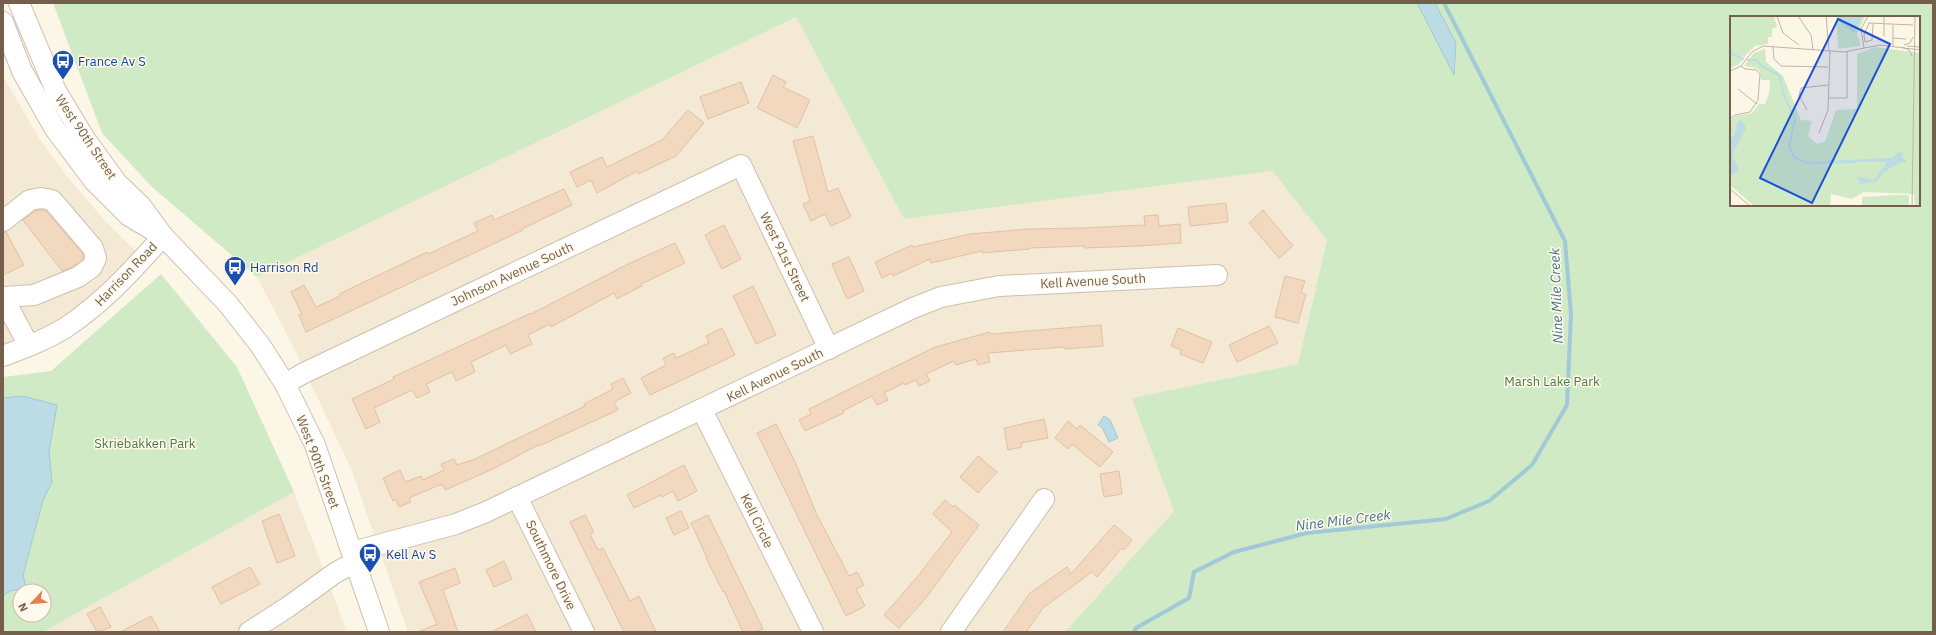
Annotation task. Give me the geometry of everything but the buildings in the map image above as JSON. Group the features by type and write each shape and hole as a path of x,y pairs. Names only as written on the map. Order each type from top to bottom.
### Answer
{"street":[{"name":"West 90th Street","path":"19,3 56,91 85,139 117,183 141,206 163,236 228,304 260,345 285,384 315,445 379,632"},
{"name":"West 90th Street","path":"3,22 22,71 55,129 90,175 129,216 163,236"},
{"name":"West 91st Street","path":"741,165 829,349"},
{"name":"Johnson Avenue South","path":"285,384 302,374 741,165"},
{"path":"3,221 30,200 41,198 52,200 93,248 96,258 92,267 78,277 34,295 3,297 29,346"},
{"name":"Harrison Road","path":"3,356 29,346 64,329 95,307 123,281 163,236"},
{"name":"Kell Avenue South","path":"249,632 288,608 335,573 353,557 456,524 517,497 913,308 970,290 999,286 1217,275"},
{"name":"Kell Circle","path":"702,410 813,632"},
{"name":"Southmore Drive","path":"517,497 584,632"},
{"path":"951,632 1044,499"}],"shaded area":[{"path":"796,17 904,219 1272,171 1327,240 1298,364 1133,398 1174,511 1065,632 408,632 352,471 295,350 257,277"},
{"path":"3,76 39,138 66,175 105,221 139,254 88,303 50,330 3,349"},
{"path":"294,492 347,632 43,632"}],"green space":[{"name":"Marsh Lake Park","path":"53,3 1933,3 1933,632 1065,632 1174,511 1132,398 1298,364 1327,240 1272,171 904,219 796,17 257,277 151,186 102,133"},
{"name":"Skriebakken Park","path":"161,274 237,367 294,492 43,632 3,632 3,377 51,371"}],"water":[{"path":"1417,3 1435,3 1456,43 1454,75"},
{"path":"23,396 57,405 49,452 52,482 43,500 23,575 25,583 12,583 12,591 3,596 3,398"},
{"path":"1104,416 1110,420 1118,438 1109,442 1102,427 1098,425"}],"waterway":[{"name":"Nine Mile Creek","path":"1134,632 1136,628 1189,598 1194,572 1234,552 1307,533 1446,519 1489,501 1532,465 1567,405 1571,314 1565,241 1444,3"}],"place":[{"name":"France Av S","path":"63,80"},
{"name":"Harrison Rd","path":"235,286"},
{"name":"Kell Av S","path":"370,574"}]}
